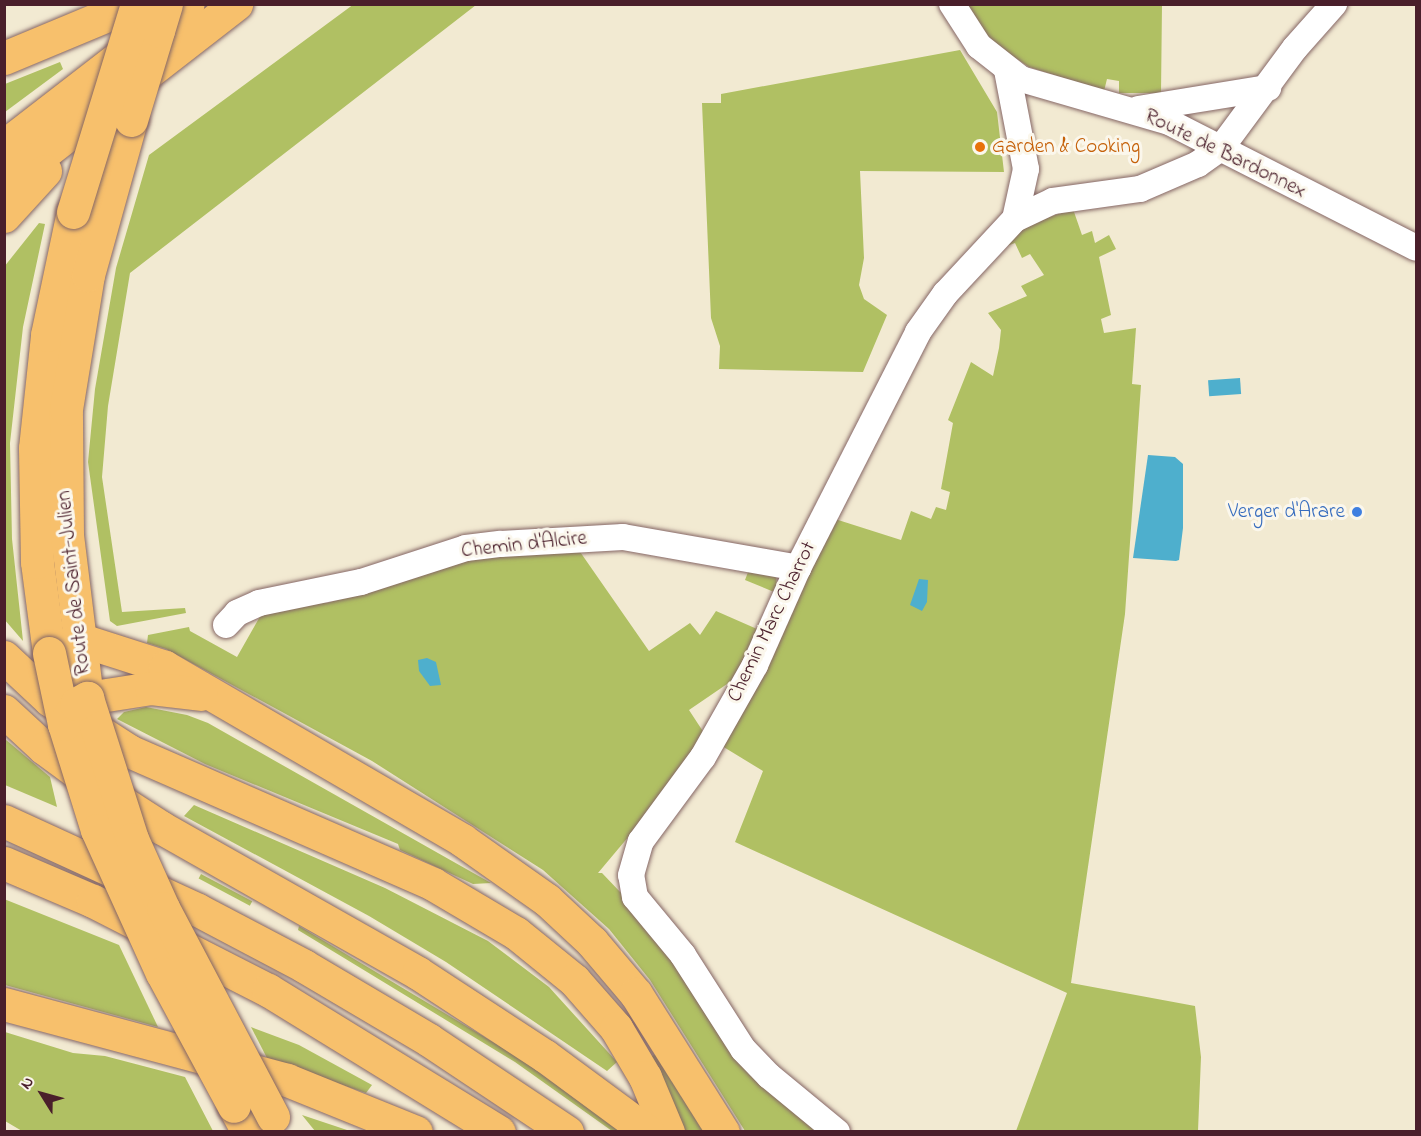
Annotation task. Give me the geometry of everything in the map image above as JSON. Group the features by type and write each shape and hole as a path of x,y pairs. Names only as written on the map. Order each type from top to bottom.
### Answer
{"main road":[{"path":"4,58 136,4"},
{"name":"Route de Saint-Julien","path":"136,4 74,212 47,335 35,448 37,562 63,646 91,691 132,839 259,1122"},
{"path":"4,146 188,4"},
{"path":"4,184 236,4"},
{"name":"Route de Saint-Julien","path":"155,13 81,307 66,409 64,724 97,830 125,896 259,1122"},
{"path":"4,216 111,99"},
{"path":"63,646 165,667 462,840 547,900 592,942 636,994 723,1131"},
{"path":"4,657 50,700 129,751 462,899 538,949 591,998 631,1051 668,1131"},
{"path":"64,724 76,704 91,691 168,688 221,700"},
{"path":"4,711 44,748 88,781 162,828 418,973 545,1056 648,1131"},
{"path":"4,821 198,910 304,966 429,1040 567,1131"},
{"path":"4,862 93,901 257,984 362,1044 499,1131"},
{"path":"4,1004 287,1080 416,1131"}],"street":[{"name":"Route de Bardonnex","path":"952,4 979,46 1006,70 1040,87 1135,110 1221,148 1416,248"},
{"path":"1015,219 1053,201 1125,192 1157,183 1197,164 1221,148 1268,88 1295,48 1334,4"},
{"path":"1006,70 1026,169 1015,219"},
{"path":"1135,110 1268,88"},
{"name":"Chemin Marc Charrot","path":"837,1131 769,1076 743,1048 683,955 635,897 632,875 641,841 703,757 755,665 798,568 918,332 945,294 1015,219"},
{"name":"Chemin d'Alcire","path":"226,625 237,613 260,603 361,582 466,548 501,544 623,537 798,568"}],"green space":[{"path":"354,4 476,5 130,273 108,406 102,477 122,612 185,608 186,613 117,626 110,621 88,462 95,389 116,268 149,155"},
{"path":"965,5 1162,5 1161,93 1119,93 1119,81 1107,79 1104,91 1029,67 987,39"},
{"path":"960,50 997,112 1004,172 860,171 864,258 859,285 864,299 887,315 863,372 719,369 720,346 711,318 702,103 721,103 721,94"},
{"path":"60,62 63,69 5,112 5,84"},
{"path":"1073,209 1082,235 1092,231 1095,243 1109,235 1116,249 1099,257 1111,315 1101,319 1104,333 1136,328 1132,384 1141,385 1125,614 1071,983 1195,1006 1201,1057 1198,1131 1016,1131 1067,993 735,842 763,771 722,746 835,519 901,540 911,511 931,519 936,507 946,510 950,492 941,489 953,423 948,420 971,362 993,376 999,348 1001,330 988,313 1027,296 1021,286 1044,275 1030,254 1022,258 1015,243 1004,247 1023,226"},
{"path":"39,223 45,224 23,327 10,443 12,539 23,641 4,619 4,267"},
{"path":"576,546 649,651 690,623 700,635 716,611 757,629 774,592 745,580 750,567 776,576 778,597 734,687 730,682 689,710 706,736 687,767 598,873 602,873 643,916 824,1131 745,1131 650,980 609,929 543,870 372,761 166,649 147,643 148,635 189,627 190,631 237,657 262,613 310,600 327,603 476,557"},
{"path":"146,707 187,715 208,723 491,883 473,884 400,850 398,844 205,764 117,719 124,712"},
{"path":"5,739 50,777 57,807 5,785"},
{"path":"194,805 385,888 488,941 549,987 617,1062 607,1071 446,962 369,916 184,816"},
{"path":"201,874 252,901 250,906 199,878"},
{"path":"4,899 119,945 158,1027 5,985"},
{"path":"299,926 518,1057 620,1131 612,1131 515,1062 298,930"},
{"path":"251,1027 299,1045 372,1085 366,1093 268,1060"},
{"path":"5,1032 73,1053 105,1056 185,1077 213,1131 22,1131 5,1121"},
{"path":"661,1052 707,1131 682,1131 650,1057"},
{"path":"302,1115 350,1131 315,1131"}],"water":[{"path":"1240,378 1241,394 1209,396 1208,380"},
{"path":"1148,455 1175,457 1183,464 1183,528 1179,560 1176,561 1133,558"},
{"path":"919,579 928,580 927,602 922,611 910,605"},
{"path":"427,658 436,662 441,685 430,686 419,671 418,660"}],"place":[{"name":"Garden & Cooking","path":"980,147"},
{"name":"Verger d'Arare","path":"1357,512"}]}
